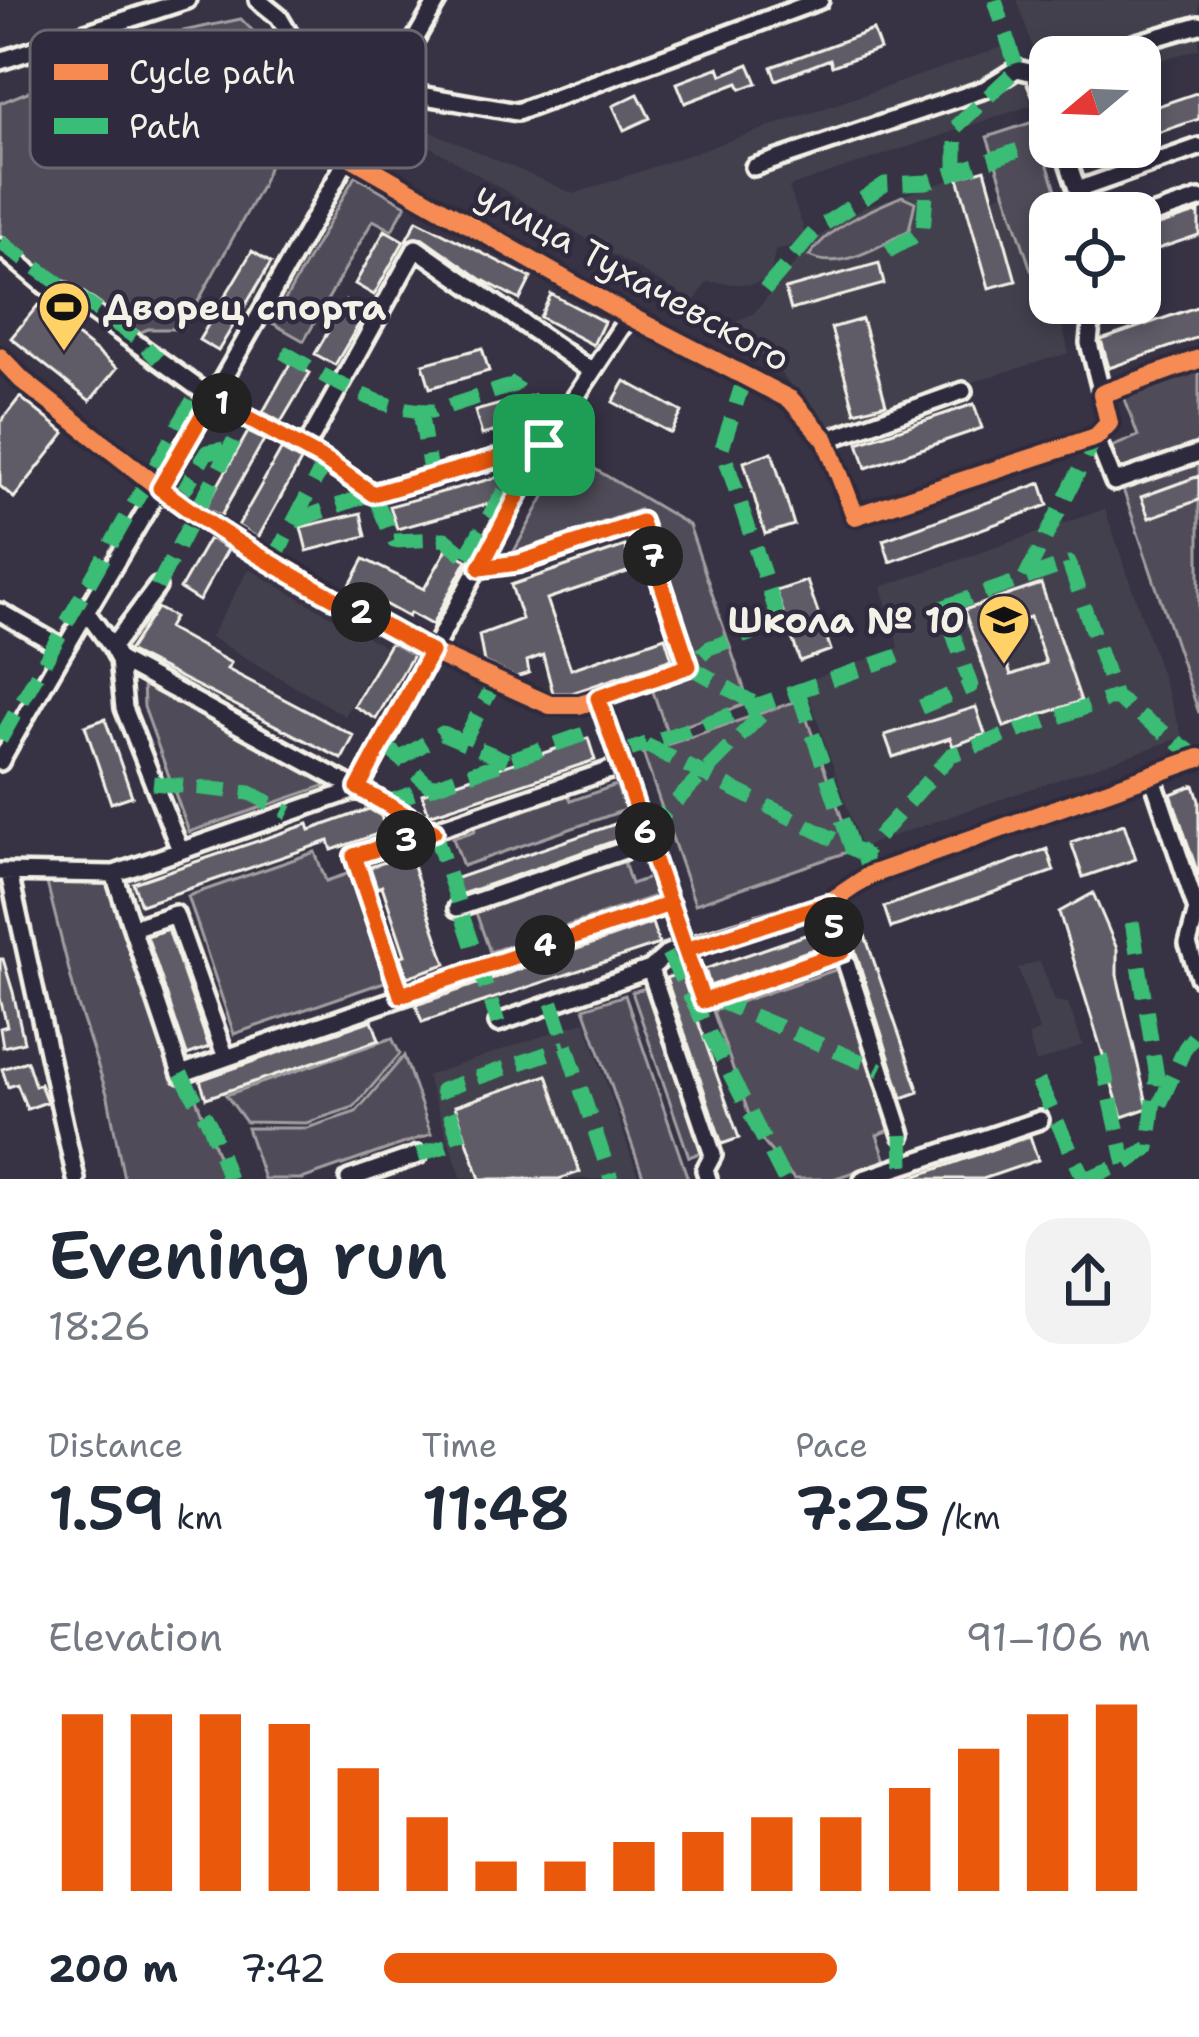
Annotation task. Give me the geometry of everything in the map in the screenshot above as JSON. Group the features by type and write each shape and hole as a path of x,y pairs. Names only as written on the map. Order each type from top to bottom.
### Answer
{"street":[{"path":"95,30 187,0"},
{"path":"258,0 287,30"},
{"path":"420,30 438,0"},
{"path":"426,96 517,112 820,0"},
{"path":"1161,36 1199,25"},
{"path":"0,61 30,51"},
{"path":"754,167 985,89 1017,69 1029,69"},
{"path":"1070,168 1077,190 1199,147"},
{"path":"0,762 343,168"},
{"name":"улица Тухачевского","path":"371,168 629,316 790,400 826,440 855,516 1096,436"},
{"path":"1161,212 1199,199"},
{"path":"0,248 46,286 64,292 212,398 305,449 373,494 544,445"},
{"path":"305,449 416,248 590,371"},
{"path":"76,1179 4,873 114,874 358,788 544,445 629,316"},
{"path":"1091,324 1089,344 1109,423 1096,436 1114,482 1199,453"},
{"path":"0,357 22,380 194,515 431,652 550,704 578,705 689,666 641,522 518,563 480,568"},
{"path":"1102,394 1199,359"},
{"path":"826,440 963,391"},
{"path":"157,587 116,653 124,708 180,850"},
{"path":"85,610 116,653 434,831"},
{"path":"0,612 63,648"},
{"path":"598,698 703,1001 842,952"},
{"path":"498,1023 650,969 668,953 827,904 871,875 1199,758"},
{"path":"401,995 354,856 622,766"},
{"path":"1151,776 1197,910 1188,944 1199,977"},
{"path":"458,908 648,842"},
{"path":"114,874 181,1073 670,904"},
{"path":"827,904 902,1135"},
{"path":"132,928 175,914 226,1058"},
{"path":"650,969 713,1155 705,1170 708,1179"},
{"path":"863,1179 1040,1120"},
{"path":"350,1179 418,1155"}],"shaded area":[{"path":"1017,0 1199,0 1199,49 1161,60 1161,36 1029,36"},
{"path":"241,19 252,30 188,30"},
{"path":"1011,44 1029,96 1029,106 789,187 808,241 775,251 770,278 750,285 707,282 694,302 426,144 428,130 574,194"},
{"path":"30,91 30,168 268,168 183,329 148,329 134,335 0,237 0,103"},
{"path":"1029,123 1029,168 1049,168 1057,192 1029,192 1029,264 987,137"},
{"path":"985,169 993,196 1027,185 1029,324 1062,324 1069,353 926,396 832,432 776,368 740,340 737,321 754,313 816,238 865,207"},
{"path":"355,176 406,205 392,230 373,220 304,341 272,323"},
{"path":"902,196 915,202 909,230 847,259 809,256 839,227"},
{"path":"1199,364 1199,713 1109,448 1138,436 1122,391"},
{"path":"568,453 689,525 749,703 667,732 651,686 693,670 639,510 513,553"},
{"name":"Школа № 10","path":"1105,509 1183,737 861,847 804,682 899,648 881,587"},
{"path":"249,569 385,647 345,716 210,637"},
{"path":"143,683 211,721 219,708 353,776 189,832 144,707"},
{"path":"800,700 853,850 695,904 643,753"},
{"path":"616,785 625,810 463,866 453,838 475,831 472,822 566,790 571,801"},
{"path":"315,852 326,881 353,872 390,980 234,1034 188,896"},
{"path":"622,856 631,884 655,876 661,894 490,952 474,907"},
{"path":"44,871 116,874 227,1179 124,1179 108,1097 77,1002"},
{"path":"1040,961 1055,1001 1068,1003 1083,1045 1036,1063 1028,1036 1039,1030 1018,968"},
{"path":"838,969 893,1129 877,1135 886,1161 833,1179 794,1179 755,1132 713,1011"},
{"path":"645,988 702,1152 689,1157 632,992"},
{"path":"625,995 688,1179 644,1179 584,1008"},
{"path":"585,1021 638,1176 462,1179 426,1076"},
{"path":"392,1038 400,1054 354,1107 306,1123 246,1122 226,1095"},
{"path":"404,1056 431,1134 302,1179 264,1179 247,1128 307,1128 356,1112"}],"building":[{"path":"873,30 880,49 832,66 830,59 776,80 771,67"},
{"path":"749,64 757,83 741,89 738,83 685,103 677,83 719,67 722,75"},
{"path":"1199,92 1199,119 1161,132 1161,105"},
{"path":"638,94 650,118 624,130 613,106"},
{"path":"985,169 1016,281 989,288 958,177"},
{"path":"1199,212 1199,235 1161,248 1161,224"},
{"path":"417,220 531,278 520,300 423,238 406,240"},
{"path":"385,230 404,241 374,295 355,284"},
{"path":"252,251 271,263 218,351 199,340"},
{"path":"879,263 884,284 791,310 785,289"},
{"path":"551,294 604,322 593,345 540,317"},
{"path":"346,301 366,312 335,365 315,354"},
{"name":"Дворец спорта","path":"38,305 117,368 90,401 11,338"},
{"path":"1199,306 1199,337 1109,368 1101,340 1161,324 1161,319"},
{"path":"862,319 886,404 855,412 831,328"},
{"path":"482,348 489,371 430,388 423,364"},
{"path":"291,362 310,373 281,422 263,412"},
{"path":"625,381 682,412 671,433 613,402"},
{"path":"534,395 541,419 482,435 475,411"},
{"path":"20,397 65,433 14,498 0,486 0,423"},
{"path":"974,404 982,428 866,468 858,443"},
{"path":"248,432 264,440 221,516 205,508"},
{"path":"281,450 301,461 258,538 238,526"},
{"path":"772,452 794,525 765,534 744,462"},
{"path":"509,474 511,481 500,501 397,529 390,506"},
{"path":"1199,476 1199,500 1149,518 1141,497"},
{"path":"1041,483 1048,505 890,562 883,540"},
{"path":"361,513 366,536 307,551 301,527"},
{"path":"209,538 228,549 199,601 180,589"},
{"path":"625,546 633,570 547,599 571,669 665,637 672,659 572,693 553,693 543,655 527,661 529,673 516,677 484,662 479,635 522,619 511,585"},
{"path":"447,549 467,560 432,625 350,585 364,559 424,589"},
{"path":"807,581 831,650 800,661 776,591"},
{"path":"1041,584 1081,701 1004,727 964,610","holes":["1030,617 1046,663 1011,675 995,629"]},
{"path":"157,608 174,617 168,628 231,663 227,669 354,736 342,759 128,651"},
{"path":"391,642 413,655 376,719 354,706"},
{"path":"976,707 985,734 953,746 950,738 893,757 885,735"},
{"path":"105,719 132,796 111,803 85,726"},
{"path":"588,738 595,760 429,815 422,794"},
{"path":"1194,785 1199,801 1199,877 1171,794"},
{"path":"369,809 381,816 386,831 332,850 329,841 141,905 133,883 308,824 310,830"},
{"path":"618,823 623,838 459,895 454,879"},
{"path":"1124,824 1136,859 1083,877 1071,842"},
{"path":"1047,849 1054,871 891,928 884,907"},
{"path":"409,854 446,964 407,977 401,956 405,955 382,886 377,888 370,867"},
{"path":"1093,893 1117,949 1117,975 1148,1108 1122,1117 1059,912"},
{"path":"859,918 919,1092 902,1098 846,922"},
{"path":"652,923 659,944 422,1022 416,1005"},
{"path":"168,929 209,1047 187,1055 147,936"},
{"path":"817,931 822,946 710,986 705,969"},
{"path":"0,959 24,1042 3,1047 0,1028 7,1026 0,998"},
{"path":"681,973 739,1138 722,1144 666,978"},
{"path":"372,1020 379,1040 206,1098 200,1080"},
{"path":"27,1061 35,1086 40,1084 47,1102 27,1109 17,1084 8,1087 2,1069"},
{"path":"547,1075 580,1172 559,1179 480,1179 455,1106"},
{"path":"1030,1136 1038,1160 983,1179 908,1179"}],"marked path":[{"path":"956,172 956,127 1017,69 995,0"},
{"path":"765,290 817,229 885,184 927,182 1029,146"},
{"path":"888,251 923,231 927,182"},
{"path":"0,242 139,340 158,359"},
{"path":"283,352 355,392 414,410 434,411 514,385 527,369"},
{"path":"745,376 722,448 780,623 709,648 689,666 759,706"},
{"path":"0,740 200,388"},
{"path":"420,411 431,477"},
{"path":"157,587 243,423"},
{"path":"1025,578 1096,437"},
{"path":"177,502 207,452 230,448"},
{"path":"466,556 528,450"},
{"path":"272,563 325,462"},
{"path":"295,521 373,493 394,541 445,539 480,568"},
{"path":"921,707 971,686 944,607 1069,563 1115,697"},
{"path":"618,754 898,656"},
{"path":"463,742 496,680"},
{"path":"798,692 852,849"},
{"path":"870,875 863,854 951,755 1115,697 1199,758"},
{"path":"645,833 772,704"},
{"path":"385,803 608,726"},
{"path":"400,759 442,733 508,761"},
{"path":"383,743 431,787"},
{"path":"646,745 863,854"},
{"path":"153,783 250,793 289,813"},
{"path":"434,831 498,1023"},
{"path":"1084,1179 1125,1164 1148,1148 1157,1077 1131,915"},
{"path":"668,953 784,1179"},
{"path":"711,998 881,1070"},
{"path":"552,1003 611,1179"},
{"path":"1160,1104 1185,1048 1199,1030"},
{"path":"418,1155 460,1141 442,1090 566,1047"},
{"path":"1101,1056 1125,1164"},
{"path":"181,1074 210,1125 229,1179"},
{"path":"1038,1081 1084,1179"},
{"path":"902,1135 903,1166"}],"cycle path":[{"path":"370,168 629,316 791,400 826,440 855,516 1096,437 1109,423 1102,394 1199,359"},
{"path":"0,357 22,380 194,515 432,652 550,705 599,699 686,951 827,904 870,875 1199,758"}],"place":[{"name":"Дворец спорта","path":"64,353"},
{"name":"Школа № 10","path":"1004,666"}],"route":[{"path":"544,445 373,494 326,461 212,398 160,488 272,563 431,652 358,788 434,831 354,856 401,995 670,904 686,950 827,904 842,952 703,1001 686,950 670,904 598,698 689,666 641,522 518,563 480,568 544,445"}]}
